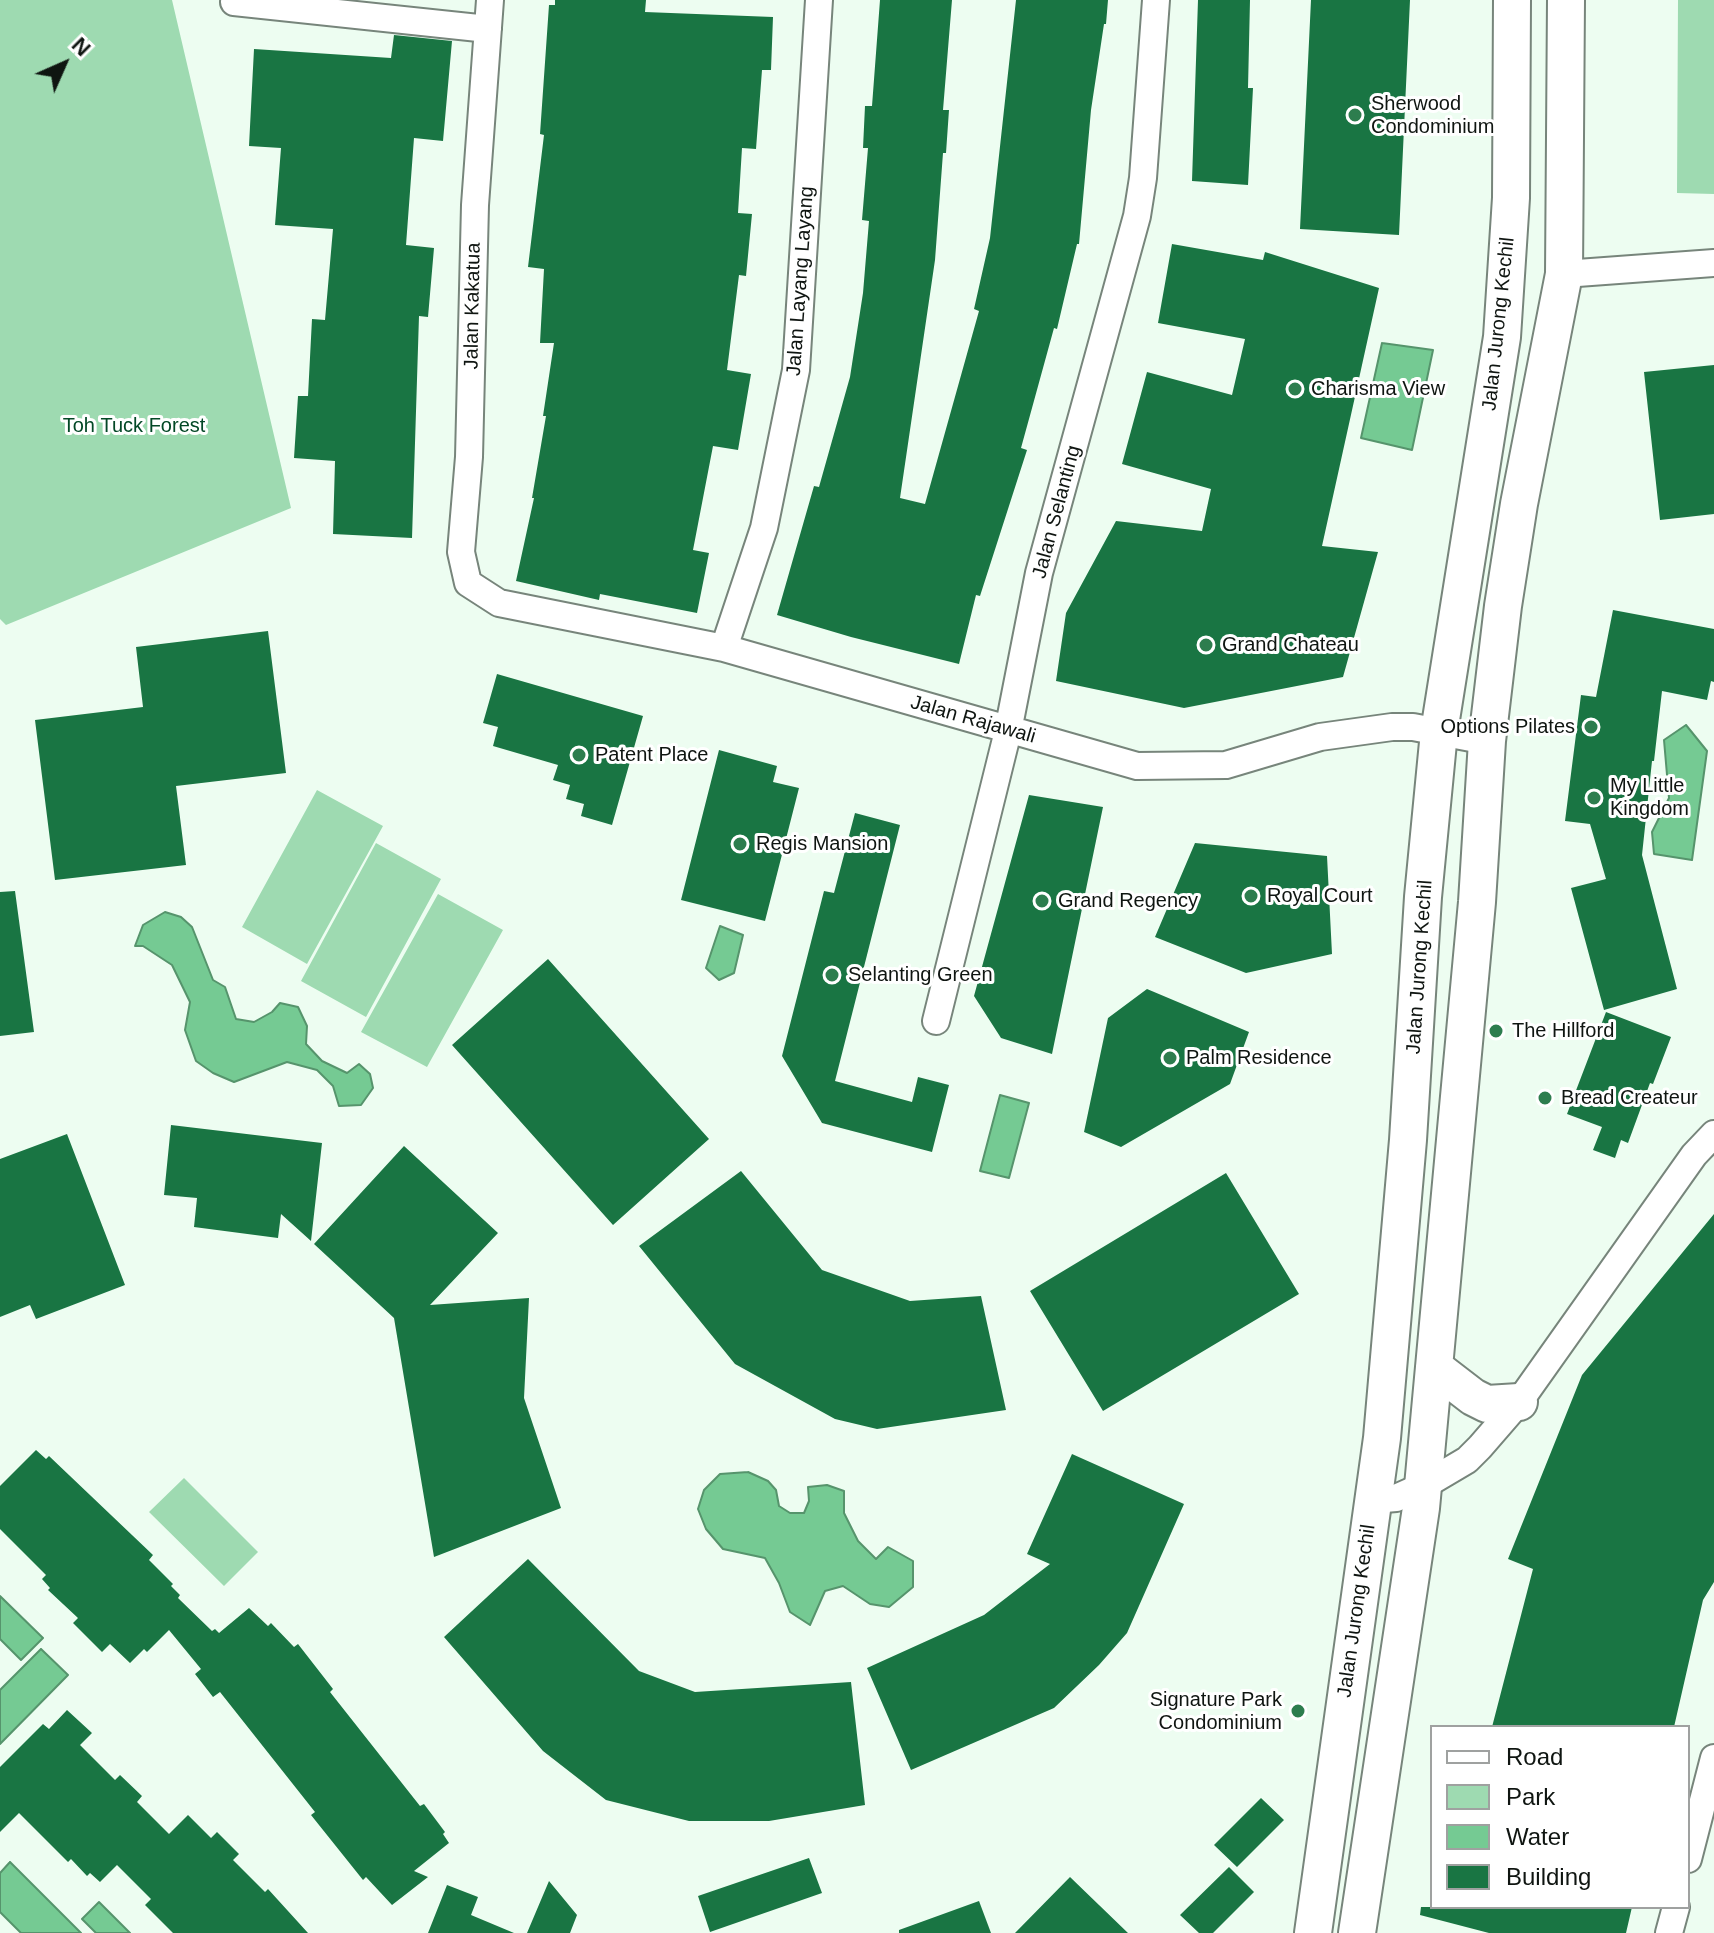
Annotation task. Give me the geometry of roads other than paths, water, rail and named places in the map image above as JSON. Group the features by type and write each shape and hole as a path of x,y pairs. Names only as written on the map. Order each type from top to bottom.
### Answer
{"main road":[{"name":"Jalan Jurong Kechil","path":"1313,1933 1382,1438 1408,1140 1423,897 1439,732 1502,337 1511,198 1512,0"},
{"path":"1357,1933 1423,1486 1477,902 1487,741 1517,518 1564,274 1566,0"},
{"path":"1423,897 1437,882 1451,877 1467,883 1477,902"},
{"path":"1434,1367 1487,1404 1519,1402"}],"street":[{"name":"Jalan Kakatua","path":"468,583 461,552 469,457 475,205 490,0"},
{"name":"Jalan Layang Layang","path":"724,648 764,528 796,370 819,0"},
{"name":"Jalan Selanting","path":"936,1021 1008,731 1039,573 1137,216 1143,178 1156,0"},
{"path":"234,2 488,29"},
{"path":"1564,274 1714,263"},
{"name":"Jalan Rajawali","path":"468,583 499,603 724,648 1137,766 1226,765 1320,737 1392,727 1413,727 1487,741"},
{"path":"1373,1500 1396,1498 1467,1460 1519,1402 1694,1155 1714,1134"},
{"path":"1690,1851 1714,1758"},
{"path":"1669,1933 1675,1909"}],"water":[{"path":"1382,343 1433,350 1412,450 1361,438"},
{"path":"1686,725 1707,751 1692,860 1654,854 1652,832 1669,798 1664,740"},
{"path":"165,912 181,917 192,927 213,980 225,987 236,1019 254,1022 272,1012 280,1003 298,1007 307,1026 306,1044 322,1061 347,1073 359,1064 370,1074 373,1088 361,1105 339,1106 333,1086 317,1070 287,1062 234,1082 196,1061 185,1030 190,1002 172,965 143,946 135,946 143,925"},
{"path":"720,926 743,935 734,973 719,980 706,968"},
{"path":"1000,1095 1029,1103 1009,1178 980,1171"},
{"path":"748,1472 768,1481 776,1490 779,1506 790,1513 804,1513 809,1501 808,1487 827,1485 844,1491 844,1513 858,1541 876,1559 888,1547 913,1561 913,1587 889,1607 870,1604 843,1586 825,1591 810,1625 790,1612 765,1558 723,1549 706,1529 698,1509 704,1490 720,1474"},
{"path":"0,1596 43,1638 21,1660 0,1639"},
{"path":"41,1649 68,1675 0,1744 0,1690"},
{"path":"10,1862 81,1933 21,1933 0,1912 0,1873"},
{"path":"99,1902 130,1933 96,1933 82,1919"}],"place":[{"name":"Sherwood Condominium","path":"1355,115"},
{"name":"Charisma View","path":"1295,389"},
{"name":"Grand Chateau","path":"1206,645"},
{"name":"Options Pilates","path":"1591,727"},
{"name":"Patent Place","path":"579,755"},
{"name":"My Little Kingdom","path":"1594,798"},
{"name":"Regis Mansion","path":"740,844"},
{"name":"Royal Court","path":"1251,896"},
{"name":"Grand Regency","path":"1042,901"},
{"name":"Selanting Green","path":"832,975"},
{"name":"The Hillford","path":"1496,1031"},
{"name":"Palm Residence","path":"1170,1058"},
{"name":"Bread Createur","path":"1545,1098"},
{"name":"Signature Park Condominium","path":"1298,1711"}],"park label":[{"name":"Toh Tuck Forest","path":"134,426"}]}
